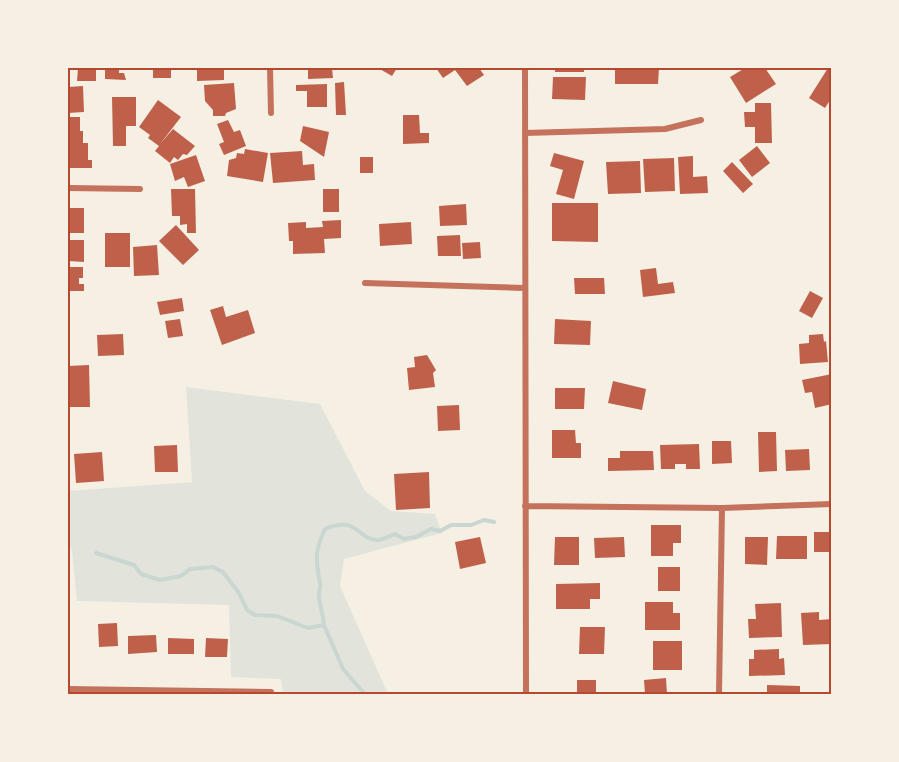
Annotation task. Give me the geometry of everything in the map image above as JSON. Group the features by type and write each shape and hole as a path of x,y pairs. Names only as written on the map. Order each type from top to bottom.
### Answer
{"street":[{"path":"270,68 271,113"},
{"path":"525,68 526,694"},
{"path":"525,133 666,129 701,120"},
{"path":"68,188 140,189"},
{"path":"365,283 525,288"},
{"path":"525,506 722,508 831,504"},
{"path":"719,694 722,508"},
{"path":"68,689 271,692"}],"shaded area":[{"path":"186,387 320,404 365,491 391,511 435,514 442,533 344,559 340,586 388,694 283,694 281,679 231,677 229,605 77,601 72,551 68,540 68,491 192,482"}],"building":[{"path":"78,68 96,68 96,81 77,81"},
{"path":"105,68 119,68 119,73 124,73 126,80 105,79"},
{"path":"153,68 171,68 171,78 153,78"},
{"path":"197,68 224,68 224,80 197,81"},
{"path":"308,68 332,68 333,78 308,79"},
{"path":"378,68 397,68 392,76"},
{"path":"436,68 479,68 484,75 467,86 455,70 443,78"},
{"path":"555,68 584,68 584,72 555,72"},
{"path":"615,68 659,68 658,84 615,84"},
{"path":"745,68 765,68 776,84 746,103 730,77"},
{"path":"828,68 832,68 832,97 825,108 809,98"},
{"path":"553,77 586,77 585,100 552,99"},
{"path":"344,82 346,115 336,115 335,83"},
{"path":"234,83 236,109 226,113 225,116 213,116 213,110 205,101 204,85"},
{"path":"327,84 327,107 307,107 307,91 296,91 296,85"},
{"path":"83,86 84,112 68,113 68,87"},
{"path":"112,97 136,97 136,126 126,126 126,146 113,146"},
{"path":"158,100 181,117 160,144 173,129 195,146 187,155 183,154 178,160 174,157 170,163 155,151 159,146 139,127"},
{"path":"755,103 771,103 772,143 755,143 755,127 745,127 744,112 755,112"},
{"path":"403,115 419,115 420,133 429,133 429,143 403,144"},
{"path":"68,117 80,117 80,131 83,131 83,143 88,143 88,160 92,160 92,168 68,168"},
{"path":"228,120 234,132 240,130 246,146 224,155 219,144 224,142 217,124"},
{"path":"303,126 329,132 324,157 300,141"},
{"path":"757,146 770,163 752,177 739,160"},
{"path":"245,149 268,153 263,182 227,176 229,160 236,158 237,153 244,154"},
{"path":"302,151 303,165 314,164 315,180 273,183 270,153"},
{"path":"554,153 584,161 574,199 556,194 563,170 550,166"},
{"path":"196,155 205,181 188,187 184,177 175,181 170,164"},
{"path":"693,156 693,177 707,176 708,193 680,194 678,157"},
{"path":"360,157 373,157 373,173 360,173"},
{"path":"674,158 675,191 645,192 643,159"},
{"path":"640,161 641,193 608,194 606,162"},
{"path":"732,162 753,184 743,193 723,171"},
{"path":"171,189 195,189 196,233 187,233 187,224 180,225 180,216 172,216"},
{"path":"323,189 339,189 339,212 323,212"},
{"path":"552,203 598,203 598,242 552,241"},
{"path":"466,204 467,225 440,226 439,206"},
{"path":"68,208 84,208 84,233 68,233"},
{"path":"341,220 341,238 324,239 325,253 293,254 293,241 289,241 288,223 306,222 306,228 323,227 322,221"},
{"path":"411,222 412,244 380,246 379,224"},
{"path":"176,225 199,250 183,265 159,241"},
{"path":"105,233 130,233 130,267 105,267"},
{"path":"460,235 461,256 438,256 437,236"},
{"path":"68,240 84,240 84,262 68,261"},
{"path":"480,242 481,258 463,259 462,243"},
{"path":"157,245 159,275 134,276 133,247"},
{"path":"68,267 83,267 83,278 79,278 79,284 84,284 84,291 68,291"},
{"path":"656,268 658,284 673,282 675,293 643,297 640,270"},
{"path":"574,278 604,278 605,294 575,294"},
{"path":"810,291 823,298 812,318 799,311"},
{"path":"182,298 184,311 160,315 157,302"},
{"path":"223,306 226,317 248,310 255,333 222,345 210,310"},
{"path":"180,319 183,336 168,338 165,321"},
{"path":"555,319 591,321 590,345 554,344"},
{"path":"123,334 124,355 98,356 97,335"},
{"path":"823,334 828,362 800,364 799,344 809,343 809,335"},
{"path":"427,355 436,370 433,373 435,387 409,390 407,368 415,367 414,357"},
{"path":"89,365 90,407 68,407 68,366"},
{"path":"832,374 832,404 815,408 812,392 805,393 802,380"},
{"path":"613,381 646,389 642,410 608,403"},
{"path":"555,388 585,388 584,409 555,409"},
{"path":"459,405 460,430 438,431 437,406"},
{"path":"552,430 575,430 576,443 581,443 581,458 552,458"},
{"path":"758,432 776,432 777,471 759,472"},
{"path":"712,441 731,441 732,463 712,464"},
{"path":"699,444 700,469 686,469 686,464 675,464 675,469 661,469 660,445"},
{"path":"177,445 178,472 155,472 154,446"},
{"path":"809,449 810,470 786,471 785,450"},
{"path":"620,451 653,451 654,470 608,471 608,458 620,458"},
{"path":"102,452 104,481 76,483 74,454"},
{"path":"429,472 430,508 396,510 394,474"},
{"path":"651,525 681,525 681,543 673,543 673,556 651,556"},
{"path":"814,532 832,532 832,552 814,552"},
{"path":"777,536 807,536 807,559 776,559"},
{"path":"480,537 486,563 460,569 455,542"},
{"path":"555,537 579,537 579,565 554,565"},
{"path":"624,537 625,557 595,558 594,538"},
{"path":"745,537 768,537 767,565 745,564"},
{"path":"658,567 680,567 680,591 658,591"},
{"path":"600,583 600,599 590,599 590,609 556,609 556,584"},
{"path":"645,602 673,602 673,613 680,613 680,630 645,630"},
{"path":"781,603 782,637 749,638 748,619 756,619 755,604"},
{"path":"819,612 819,620 832,619 832,644 803,645 801,613"},
{"path":"117,623 118,646 99,647 98,624"},
{"path":"580,627 605,627 604,654 579,654"},
{"path":"156,635 157,652 128,654 128,636"},
{"path":"168,638 194,639 194,654 168,654"},
{"path":"206,638 228,639 227,657 205,657"},
{"path":"653,641 682,641 682,670 653,670"},
{"path":"779,649 779,659 784,658 785,675 749,676 749,659 754,659 754,650"},
{"path":"666,678 667,694 645,694 644,680"},
{"path":"577,680 596,680 596,694 577,694"},
{"path":"767,685 800,686 800,694 767,694"}],"waterway":[{"path":"324,625 319,595 317,556 325,529 344,525 350,526 370,539 379,540 395,534 404,539 416,537 431,529 440,531 451,525 471,525 484,520 494,522"},
{"path":"96,553 134,565 141,574 160,580 181,576 190,569 213,567 223,572 239,593 247,610 255,615 277,616 308,628 324,625 343,669 363,694"}]}
